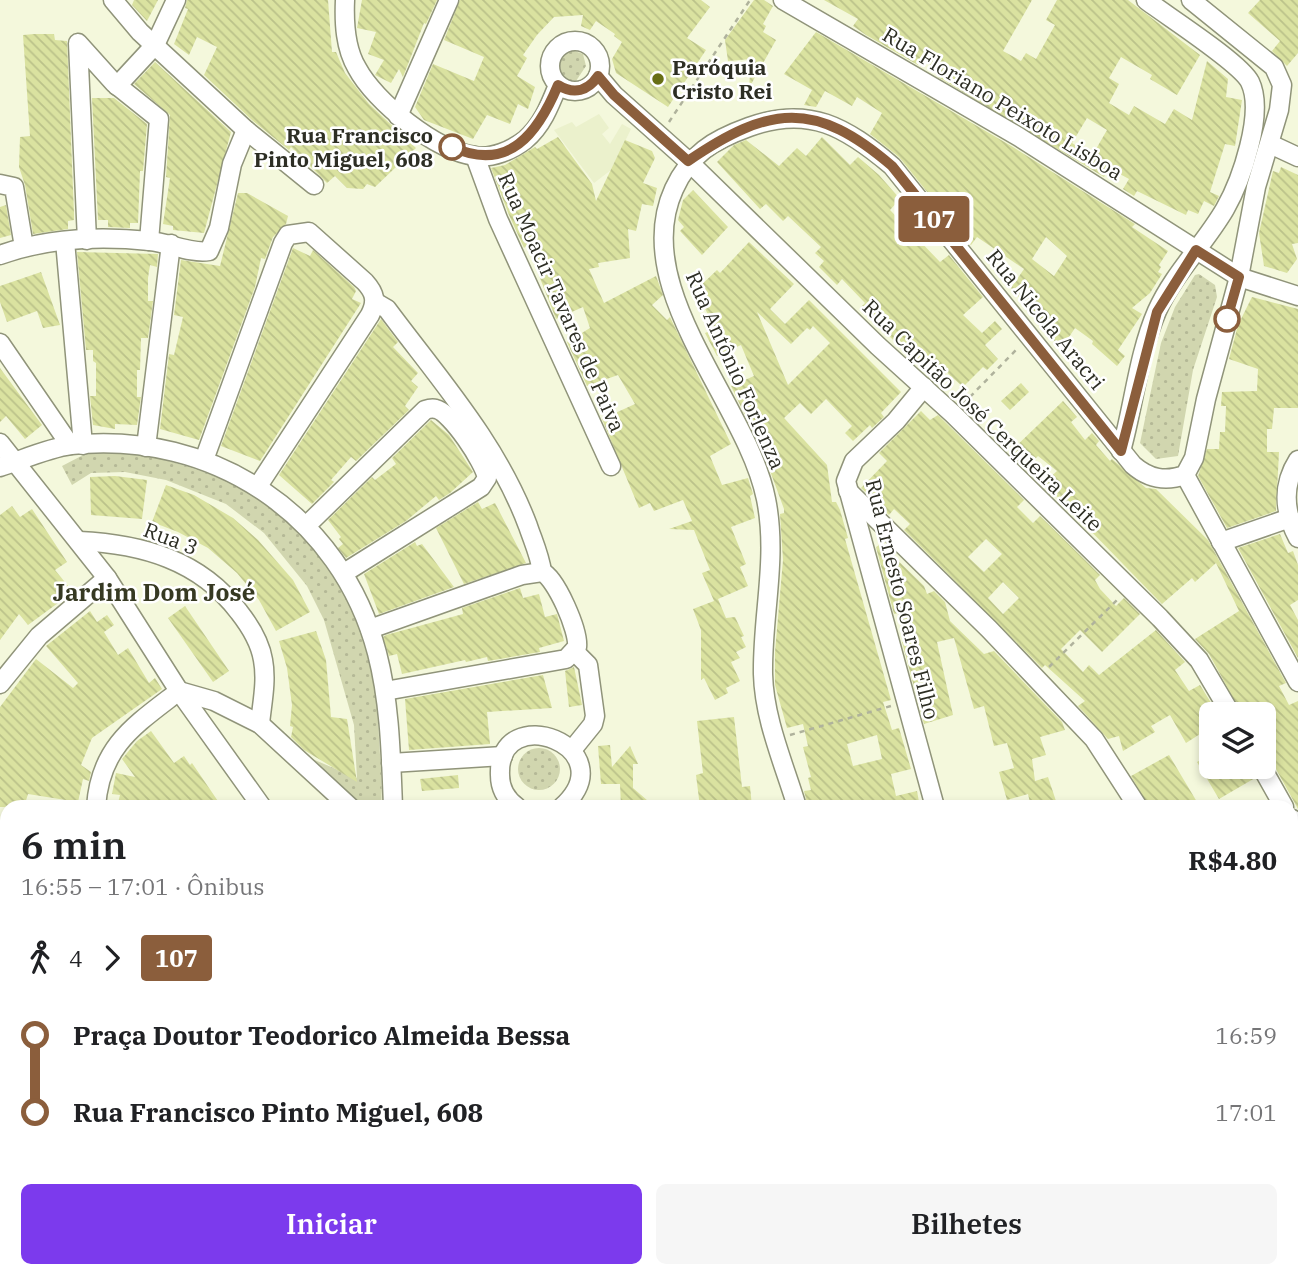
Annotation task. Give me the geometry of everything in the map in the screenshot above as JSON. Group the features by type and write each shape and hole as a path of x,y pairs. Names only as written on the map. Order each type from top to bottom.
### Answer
{"street":[{"path":"113,0 155,45 246,130 314,185"},
{"path":"117,86 155,45 176,0"},
{"path":"345,0 344,20 357,68 398,116 434,138 475,156 505,152 525,140 547,112 558,85"},
{"path":"398,116 449,0"},
{"name":"Rua Floriano Peixoto Lisboa","path":"783,0 1019,136 1239,277 1298,296"},
{"path":"1121,451 1157,312 1225,209 1249,145 1255,97 1244,73 1146,0"},
{"path":"1191,0 1280,74 1281,99 1256,187 1239,277 1213,368 1194,458 1185,475 1298,682"},
{"path":"582,42 596,52 599,60 598,76 588,88 580,90 558,85 550,71 550,62 558,47 565,43 582,42"},
{"path":"87,240 77,44 117,86 159,119 149,241"},
{"name":"Rua Capitão José Cerqueira Leite","path":"598,76 953,414 1130,587 1199,660 1224,702"},
{"name":"Rua Nicola Aracri","path":"688,161 732,133 771,119 799,117 836,127 865,143 892,166 1031,335 1133,465 1151,478 1175,478 1185,475"},
{"path":"0,256 24,247 87,240 149,241 201,252 211,248 219,228 232,164 246,130"},
{"path":"1270,144 1298,157"},
{"name":"Rua Moacir Tavares de Paiva","path":"475,156 498,219 611,467"},
{"name":"Rua Antônio Forlenza","path":"688,161 668,202 663,228 663,249 668,276 699,352 728,404 760,472 772,550 764,625 765,699 795,800"},
{"path":"0,184 14,187 24,247"},
{"path":"204,460 288,235 304,231 314,235 373,291 375,302 370,315 258,486"},
{"path":"65,241 76,445"},
{"path":"146,447 171,244"},
{"path":"375,302 387,309 432,368 496,456 513,487 540,558 542,572 553,581 576,635 575,652 588,665 595,716 593,724 572,750"},
{"path":"0,343 76,445"},
{"name":"Rua Ernesto Soares Filho","path":"924,387 896,421 854,461 848,472 847,490 933,800"},
{"path":"307,525 429,409 439,409 480,457 486,481"},
{"path":"0,443 8,464 79,541 107,578 179,691 257,800"},
{"path":"8,464 76,445 146,447 204,460 258,486 307,525 344,573 370,629 385,691 393,800"},
{"path":"1298,460 1286,488 1290,518 1298,538"},
{"path":"486,481 513,487"},
{"path":"344,573 474,492 486,481"},
{"path":"847,490 1094,738 1134,800"},
{"path":"1221,542 1290,518"},
{"name":"Rua 3","path":"79,541 118,543 154,551 206,577 231,602 248,624 263,658 265,680 260,724"},
{"path":"370,629 522,575 542,572"},
{"path":"0,684 39,636 107,578"},
{"path":"385,691 556,661 575,652"},
{"path":"179,691 214,701 260,724 342,800"},
{"path":"97,800 102,773 110,752 121,738 179,691"},
{"path":"510,800 504,794 500,782 503,756 512,745 536,734 562,741 572,750 580,774 570,800"},
{"path":"391,763 503,756"},
{"path":"1268,779 1280,800"}],"path":[{"path":"659,136 750,0"},
{"path":"953,414 1031,335"},
{"path":"1037,680 1130,587"},
{"path":"777,738 905,702"}],"shaded area":[{"path":"569,49 583,54 586,66 576,81 560,79 558,61"},
{"path":"599,114 609,128 602,134 610,144 622,124 631,129 611,170 594,183 554,130 572,122 576,127"},
{"path":"1199,274 1215,285 1217,297 1193,370 1178,456 1156,459 1140,443 1161,343 1175,307 1195,275"},
{"path":"130,451 173,462 228,482 262,500 281,514 316,549 344,589 355,611 370,658 377,711 381,800 357,800 310,758 357,778 354,725 324,620 307,586 264,533 226,504 166,480 125,472 91,473 72,485 62,466 87,453"},
{"path":"539,748 554,754 560,769 554,784 539,790 524,784 518,769 524,754"}],"building":[{"path":"134,0 158,0 147,21 132,5"},
{"path":"187,0 328,0 332,52 336,52 345,73 369,104 416,148 375,187 367,184 363,189 347,188 335,176 327,183 291,147 289,150 253,121 204,75 217,47 197,37 189,55 174,44 188,9 185,8"},
{"path":"362,0 437,0 426,24 424,23 403,77 399,69 391,83 375,75 384,60 368,54 376,32 357,28"},
{"path":"460,0 701,0 710,7 687,38 706,50 668,107 616,73 612,59 622,42 615,34 596,21 590,30 581,26 583,15 554,17 523,55 527,58 517,76 535,87 528,109 518,104 510,124 487,115 473,139 424,120 415,107 433,64 474,81 484,57 444,40"},
{"path":"754,0 764,0 773,6 763,24 766,26 763,32 776,40 749,88 751,59 728,61 725,40"},
{"path":"824,0 1032,0 1003,51 1021,61 1026,53 1036,59 1055,25 1046,20 1057,0 1128,0 1200,55 1177,95 1150,79 1152,75 1121,57 1109,78 1119,84 1109,103 1129,115 1134,106 1165,124 1174,109 1192,120 1207,61 1228,79 1226,97 1242,100 1235,146 1225,144 1210,192 1219,196 1214,206 1204,201 1198,214 1188,210 1186,215 1137,191 1134,196 1123,189 1129,179 1109,168 1104,177 938,77 940,71 922,60 918,65 866,35 853,26 858,19","holes":["1087,118 1107,130 1092,156 1072,143"]},
{"path":"1260,0 1298,0 1298,53 1287,66 1272,51 1280,41 1248,13"},
{"path":"816,32 1013,147 1135,224 1132,227 1168,251 1159,265 1161,267 1158,272 1162,274 1150,293 1132,308 1142,314 1118,350 1125,356 1117,366 1092,344 1093,341 1075,328 1061,349 1011,288 1024,269 977,237 971,245 963,236 968,228 947,211 945,214 899,157 870,134 882,113 857,97 852,106 825,91 816,107 804,105 812,90 784,74","holes":["1046,237 1067,256 1054,276 1032,259"]},
{"path":"54,34 55,40 67,41 74,220 68,221 68,229 33,234 25,185 19,167 20,137 30,136 23,35"},
{"path":"155,62 231,132 204,233 173,230 173,226 163,224 170,178 166,177 170,115 134,84"},
{"path":"92,98 114,98 147,124 143,171 140,171 138,223 130,223 130,228 108,227 108,220 98,220"},
{"path":"558,137 592,184 596,201 625,140 652,151 655,158 643,183 657,188 653,206 642,204 636,231 628,229 630,258 598,263 599,267 589,269 604,303 656,276 663,295 652,305 667,320 670,317 731,444 710,456 722,485 748,478 753,494 750,496 755,518 731,527 746,564 740,567 748,586 718,599 726,618 735,617 744,636 741,637 746,647 736,652 740,658 731,662 740,681 726,688 728,693 715,700 704,678 701,680 701,630 693,609 714,601 702,573 710,570 694,530 669,529 692,521 683,500 654,511 650,503 639,508 602,419 635,404 618,375 587,386 567,342 590,328 583,307 556,319 527,245 524,248 491,168 505,165"},
{"path":"822,137 850,165 858,157 879,175 900,199 890,210 940,262 949,255 983,297 963,315 982,333 995,321 1002,329 985,345 998,359 987,370 983,367 963,387 943,369 939,373 927,360 921,366 916,362 860,308 865,303 842,279 837,285 819,267 824,261 815,253 821,247 788,216 783,221 766,204 760,209 717,162 734,145 746,140 779,166 797,148 806,156"},
{"path":"1281,167 1298,175 1298,243 1292,244 1297,259 1287,273 1264,266 1259,233 1273,171 1279,173"},
{"path":"693,190 728,227 702,255 680,231 684,227 678,220 683,200"},
{"path":"238,193 247,193 288,216 286,224 273,237 265,259 261,258 255,287 199,440 160,429 169,354 174,355 183,317 174,315 181,260 220,266"},
{"path":"6,205 11,235 0,238 0,207"},
{"path":"749,242 794,284 770,309 785,324 809,300 901,392 881,413 884,417 872,428 870,425 853,441 845,433 852,426 826,399 811,414 800,403 784,418 827,465 832,502 836,502 840,510 848,538 845,539 891,700 883,702 892,730 899,728 911,769 891,774 896,796 917,791 919,800 806,800 804,791 811,790 808,778 811,777 803,747 808,746 803,724 787,728 775,685 775,652 783,560 780,514 784,513 784,509 765,457 731,386 754,376 741,345 717,356 705,333 715,329 696,290 717,270 720,273","holes":["757,312 791,344 807,328 810,330 813,326 830,343 788,385","877,735 882,759 853,766 847,744"]},
{"path":"293,248 310,256 313,250 354,287 356,291 352,299 361,303 260,461 221,446"},
{"path":"77,252 158,254 157,267 150,265 148,278 148,301 153,301 148,338 141,338 137,397 141,397 137,425 115,424 115,429 93,425 90,396 96,396 96,363 93,361 93,350 86,350"},
{"path":"41,272 60,325 43,328 37,311 7,322 0,302 0,286"},
{"path":"1252,297 1298,309 1298,408 1274,408 1272,429 1267,429 1267,452 1279,452 1276,511 1227,528 1198,476 1207,449 1219,449 1220,432 1225,432 1226,406 1221,406 1222,392 1257,391 1258,369 1229,359 1238,325"},
{"path":"381,319 398,342 393,347 418,373 411,381 418,387 405,406 409,410 356,461 351,457 331,480 334,482 312,504 279,475"},
{"path":"0,368 42,425 25,439 6,416 0,422"},
{"path":"1021,383 1029,392 1010,410 1001,401"},
{"path":"1063,401 1077,417 1071,422 1085,440 1092,433 1099,441 1096,445 1110,461 1112,459 1146,488 1156,489 1208,540 1286,683 1279,686 1289,705 1298,701 1298,800 1293,800 1276,769 1276,702 1235,702 1209,654 1195,639 1239,611 1216,563 1195,582 1192,578 1162,604 1044,483 1057,471 1038,456 1025,469 1009,453"},
{"path":"921,411 930,420 938,415 1024,500 1017,507 1033,523 1040,516 1100,575 1095,580 1116,606 1124,598 1140,614 1102,652 1080,630 1061,649 1083,672 1089,665 1099,675 1156,630 1185,662 1175,670 1189,691 1200,685 1211,702 1199,702 1199,735 1186,743 1170,715 1151,726 1155,732 1123,751 1119,736 1108,739 1078,706 1085,701 1045,665 1042,668 904,530 910,524 894,509 889,515 861,488 887,461 879,453","holes":["986,539 1002,554 984,572 968,557","1003,582 1019,598 1003,614 988,598"]},
{"path":"431,420 449,435 473,472 450,493 439,500 436,496 406,521 346,558 338,548 343,544 339,539 341,537 328,520 372,477 375,480 396,464 392,458"},
{"path":"115,476 147,480 142,519 91,515 90,477"},
{"path":"166,485 194,495 233,518 258,540 293,580 310,612 276,631 259,600 237,573 208,548 152,522"},
{"path":"478,502 482,509 495,503 526,563 464,584 436,528"},
{"path":"12,506 20,517 32,509 67,562 55,570 73,592 28,625 19,614 0,640 0,515"},
{"path":"1280,534 1288,553 1293,551 1298,565 1298,600 1290,605 1298,620 1298,658 1238,548"},
{"path":"415,542 417,546 422,544 454,587 379,614 364,574"},
{"path":"881,544 924,586 927,594 934,591 945,602 950,621 984,654 994,651 1062,722 1065,730 1040,737 1046,755 1032,759 1035,781 1048,777 1056,800 1029,800 1028,794 1007,800 999,772 1014,768 1007,743 994,746 984,706 974,709 954,638 937,642 953,715 924,724 902,642 906,641 898,613 894,614 876,547"},
{"path":"520,588 523,598 539,594 545,617 557,614 564,641 539,648 540,652 488,661 487,657 466,662 465,660 402,674 397,654 389,656 383,637 386,635 463,614 462,608"},
{"path":"185,606 229,671 213,682 168,618"},
{"path":"90,611 97,622 107,615 114,625 104,632 118,655 128,648 149,683 155,678 162,689 92,738 81,765 91,772 89,781 83,779 78,800 28,794 26,800 0,800 0,707 36,659 73,688 78,683 46,646"},
{"path":"316,631 326,660 331,717 347,719 357,782 304,750 291,737 292,705 287,668 279,641"},
{"path":"574,667 582,705 569,707 565,671"},
{"path":"543,675 552,708 487,712 490,744 409,750 405,699"},
{"path":"734,717 742,787 750,786 751,800 699,800 696,775 703,773 697,721"},
{"path":"151,731 174,763 184,756 190,765 192,763 217,800 119,800 120,795 112,794 116,773 135,777 122,759 137,741"},
{"path":"610,745 612,767 630,746 638,764 633,764 633,788 647,800 621,800 620,784 601,784 598,746"},
{"path":"1169,755 1196,800 1145,800 1131,776"},
{"path":"458,775 459,788 422,791 420,779"},
{"path":"1207,779 1253,779 1219,799"}],"bus line":[{"name":"107","path":"452,147 475,156 505,152 532,133 547,112 558,85 573,91 580,90 588,88 598,76 614,95 688,161 732,133 771,119 799,117 836,127 865,143 892,166 1046,354 1121,451 1148,338 1157,312 1175,278 1196,250 1239,277 1227,319"}],"place":[{"name":"Paróquia Cristo Rei","path":"658,79"},
{"name":"Rua Francisco Pinto Miguel, 608","path":"452,147"}],"district":[{"name":"Jardim Dom José","path":"154,592"}]}
